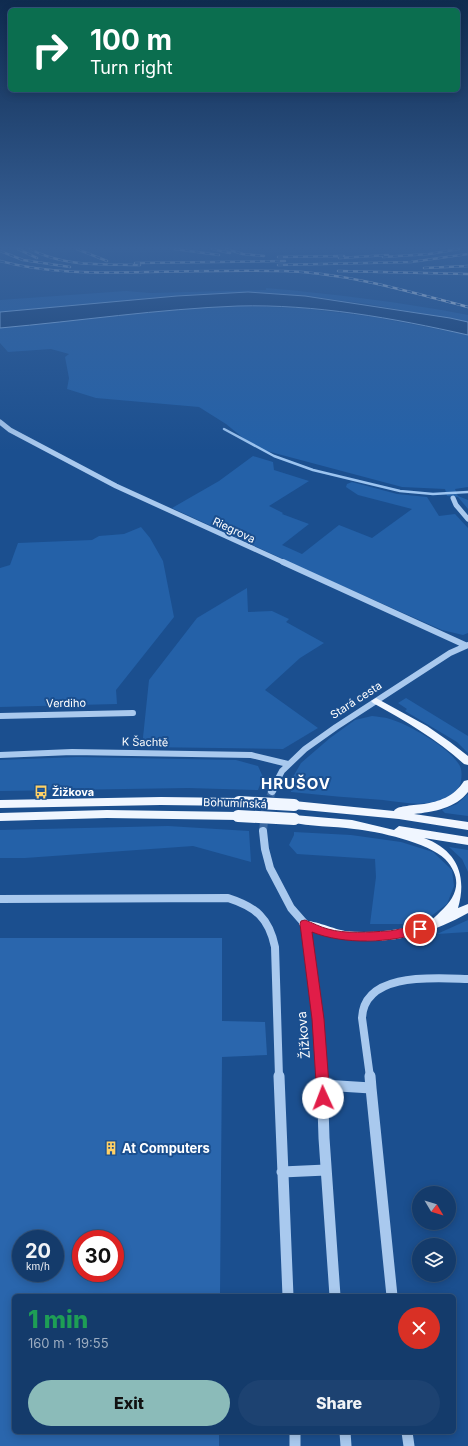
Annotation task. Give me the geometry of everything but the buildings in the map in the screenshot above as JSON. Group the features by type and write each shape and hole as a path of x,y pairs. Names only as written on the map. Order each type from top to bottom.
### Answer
{"main road":[{"path":"376,701 434,734 455,749 468,762"},
{"path":"354,810 401,811 435,806 457,797 464,791 468,784"},
{"name":"Bohumínská","path":"0,804 154,801 239,802 354,810 468,826"},
{"name":"Bohumínská","path":"0,817 122,814 238,816 352,824 468,841"},
{"path":"352,824 427,844 441,850 457,866 461,876 462,886 460,896 454,906 432,926"},
{"path":"305,924 328,934 362,936 408,933 432,926 468,908"}],"street":[{"name":"Riegrova","path":"0,422 10,430 116,486 467,645"},
{"path":"453,498 456,505 468,519"},
{"name":"Stará cesta","path":"272,791 278,778 288,764 315,741 450,653 467,645"},
{"name":"Verdiho","path":"0,716 133,713"},
{"name":"K Šachtě","path":"0,755 72,752 251,755 288,764"},
{"path":"263,831 265,849 270,868 291,908 305,924"},
{"path":"0,899 217,897 228,898 244,903 258,912 267,923 273,935 275,947 282,1172 288,1294"},
{"name":"Žižkova","path":"305,924 318,1019 323,1085 326,1170 336,1294"},
{"path":"392,1294 371,1088 362,1018 363,1011 368,997 373,991 384,986 407,980 468,979"},
{"path":"323,1085 371,1088"},
{"path":"282,1172 326,1170"},
{"path":"295,1434 295,1446"},
{"path":"345,1434 346,1446"},
{"path":"407,1434 409,1446"}],"shaded area":[{"path":"0,316 107,316 0,328"},
{"path":"103,316 370,316 468,335 468,487 455,489 458,496 468,500 468,509 458,497 447,496 445,489 402,487 263,450 253,446 226,424 199,407 96,398 67,389 69,378 65,357 69,354 51,349 8,352 0,343 0,328"},
{"path":"374,316 440,316 450,318 468,322 468,335 411,323"},
{"path":"437,316 468,316 468,322"},
{"path":"253,456 273,462 274,470 309,481 269,506 283,513 282,514 309,524 282,545 302,554 339,525 372,538 412,509 358,495 346,487 347,484 352,482 397,494 427,497 439,516 455,514 468,528 468,633 463,635 442,630 172,508 219,481"},
{"path":"141,527 150,538 163,561 174,617 116,690 117,704 0,707 0,568 10,565 18,543 92,540 99,536 124,534"},
{"path":"247,588 248,612 272,611 289,619 286,622 324,643 300,658 265,690 318,728 283,749 142,747 149,680 197,618"},
{"path":"406,698 468,736 468,753 457,742 405,711 407,709 398,703"},
{"path":"372,716 388,718 407,726 437,743 446,750 461,769 461,781 457,789 451,795 443,799 421,804 291,792 290,782 301,763 330,738 355,720"},
{"path":"77,757 236,760 258,766 263,777 258,790 188,788 0,791 0,760"},
{"path":"468,794 468,816 445,813 442,810 457,804"},
{"path":"168,826 249,831 251,862 193,846 25,858 0,858 0,830"},
{"path":"294,832 351,835 401,842 433,852 452,870 454,886 447,904 430,917 407,924 370,924 376,877 375,859 297,854 289,845"},
{"path":"449,847 468,850 468,872 462,859"},
{"path":"468,920 468,932 437,934"}],"waterway":[{"path":"224,429 274,456 313,470 400,491 433,494 468,492"}],"tunnel":[{"path":"263,831 265,812 272,791"}],"place":[{"name":"Žižkova","path":"41,792"},
{"name":"At Computers","path":"111,1148"}],"district":[{"name":"HRUŠOV","path":"296,783"}],"route":[{"path":"323,1098 318,1019 305,924 328,934 342,936 387,935 408,933 420,929"}]}
